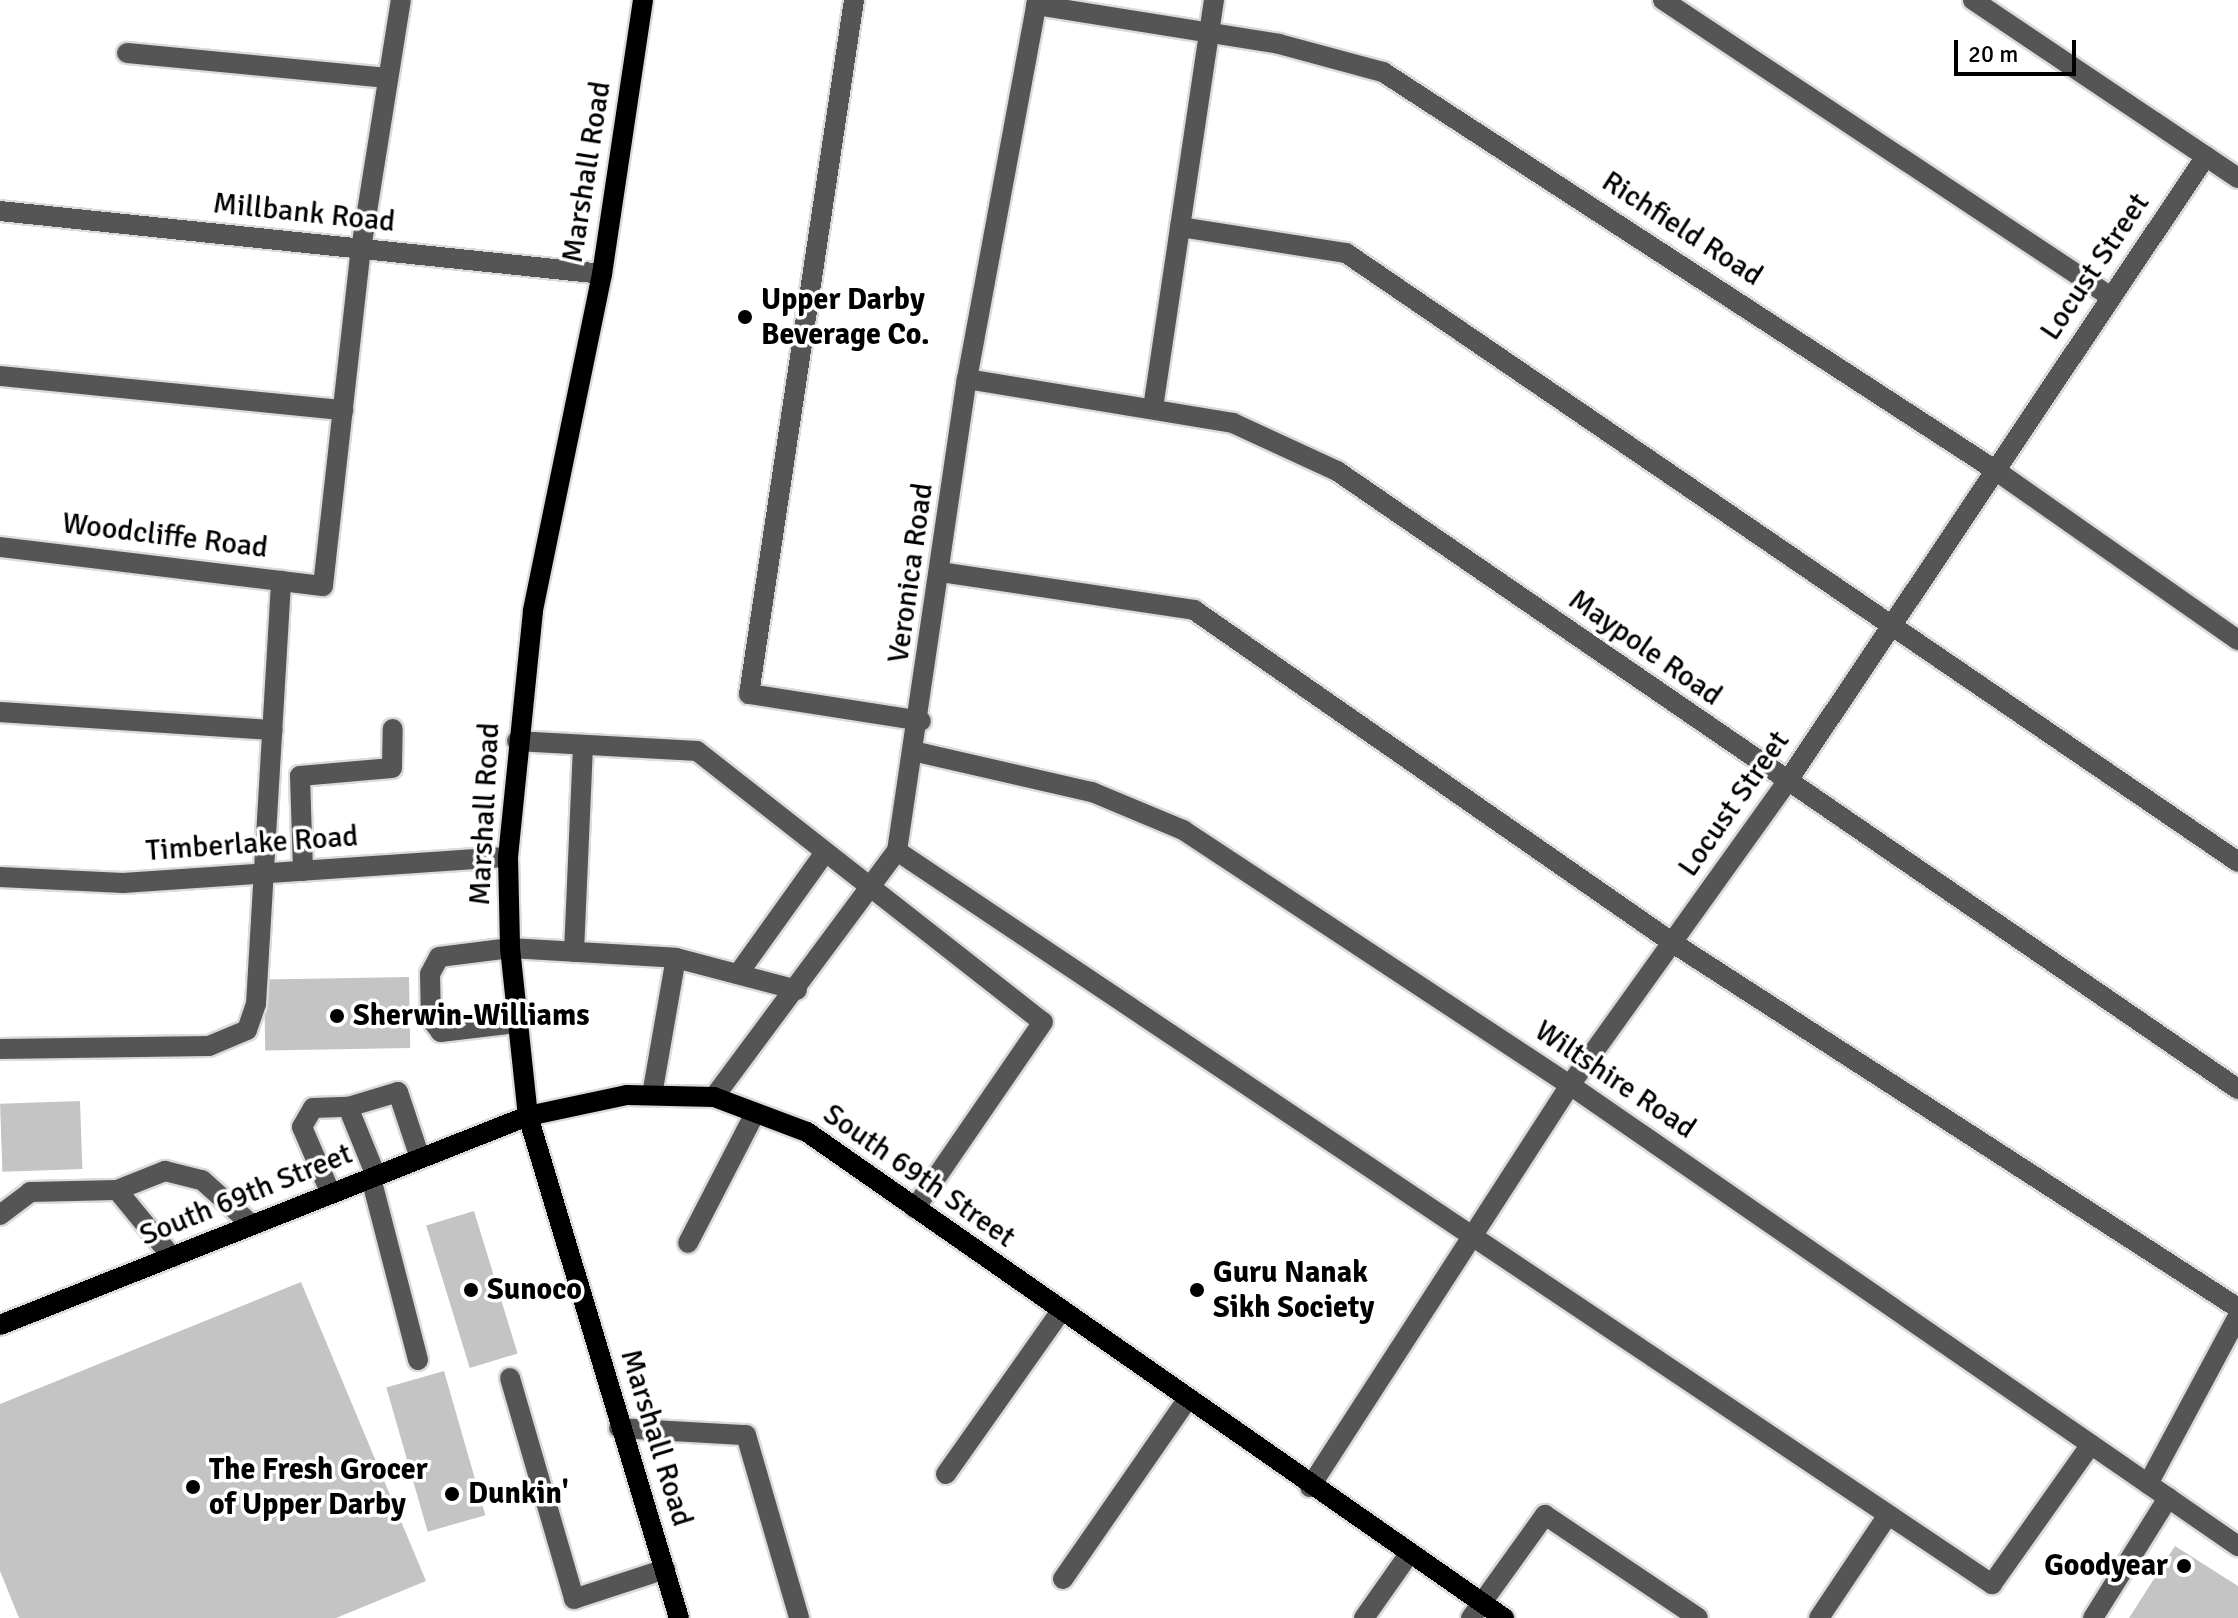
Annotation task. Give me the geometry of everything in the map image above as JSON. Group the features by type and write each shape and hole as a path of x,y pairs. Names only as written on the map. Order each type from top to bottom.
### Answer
{"main road":[{"name":"Marshall Road","path":"643,0 602,274 533,611 517,741 508,857 510,948 528,1116 619,1428 679,1618"},
{"name":"South 69th Street","path":"0,1325 528,1116 652,1095 714,1097 807,1132 1409,1554 1476,1610 1504,1618"}],"street":[{"path":"0,376 343,410 361,249 401,0"},
{"path":"854,0 749,694 921,721"},
{"path":"1153,408 1214,0"},
{"path":"1663,0 2111,297"},
{"path":"1973,0 2238,178"},
{"name":"Veronica Road","path":"714,1097 872,894 897,851 917,752 967,379 1036,2"},
{"name":"Richfield Road","path":"1036,2 1209,33 1383,72 1995,470 2238,640"},
{"path":"127,53 388,78"},
{"name":"Locust Street","path":"1310,1487 1570,1085 1787,782 2206,156"},
{"name":"Millbank Road","path":"0,211 602,274"},
{"path":"1180,227 1346,253 2238,862"},
{"name":"Maypole Road","path":"967,379 1233,423 1337,471 2238,1089"},
{"name":"Woodcliffe Road","path":"0,547 323,586 343,410"},
{"path":"941,572 1194,610 1673,943 2238,1308"},
{"path":"0,1049 209,1046 247,1030 256,1004 281,581"},
{"path":"0,712 272,730"},
{"path":"303,871 300,776 392,768 393,729"},
{"path":"517,741 697,751 872,894 1043,1022 915,1208"},
{"path":"574,952 583,745"},
{"name":"Wiltshire Road","path":"917,752 1092,792 1183,830 1570,1085 2238,1546"},
{"path":"897,851 1992,1584 2091,1444"},
{"path":"738,974 824,854"},
{"name":"Timberlake Road","path":"0,877 123,883 508,857"},
{"path":"516,1023 441,1032 431,1019 430,974 439,957 510,948 676,958 797,990"},
{"path":"652,1095 676,958"},
{"path":"331,1194 302,1127 313,1108 348,1107 398,1092 420,1158"},
{"path":"348,1107 373,1177 418,1360"},
{"path":"688,1243 755,1113"},
{"path":"0,1215 30,1192 117,1190 165,1171 202,1180 252,1225"},
{"path":"117,1190 172,1257"},
{"path":"946,1474 1061,1311"},
{"path":"2148,1484 2238,1316"},
{"path":"510,1378 574,1599 665,1569"},
{"path":"1063,1579 1187,1400"},
{"path":"619,1428 746,1435 799,1618"},
{"path":"2093,1618 2168,1498"},
{"path":"1476,1610 1545,1515 1698,1618"},
{"path":"1819,1618 1888,1515"},
{"path":"1364,1618 1409,1554"}],"building":[{"name":"Sherwin-Williams","path":"409,977 410,1048 265,1051 264,980"},
{"path":"80,1101 82,1169 2,1172 0,1104"},
{"name":"Sunoco","path":"474,1211 518,1353 470,1368 426,1226"},
{"name":"The Fresh Grocer of Upper Darby","path":"301,1282 426,1581 336,1618 19,1618 0,1571 0,1404"},
{"path":"444,1371 485,1515 428,1532 386,1388"},
{"name":"Goodyear","path":"2175,1546 2238,1586 2238,1618 2129,1618"}],"place":[{"name":"Upper Darby Beverage Co.","path":"745,317"},
{"name":"Sherwin-Williams","path":"337,1016"},
{"name":"Sunoco","path":"471,1290"},
{"name":"Guru Nanak Sikh Society","path":"1197,1290"},
{"name":"The Fresh Grocer of Upper Darby","path":"193,1487"},
{"name":"Dunkin'","path":"452,1494"},
{"name":"Goodyear","path":"2184,1566"}]}
